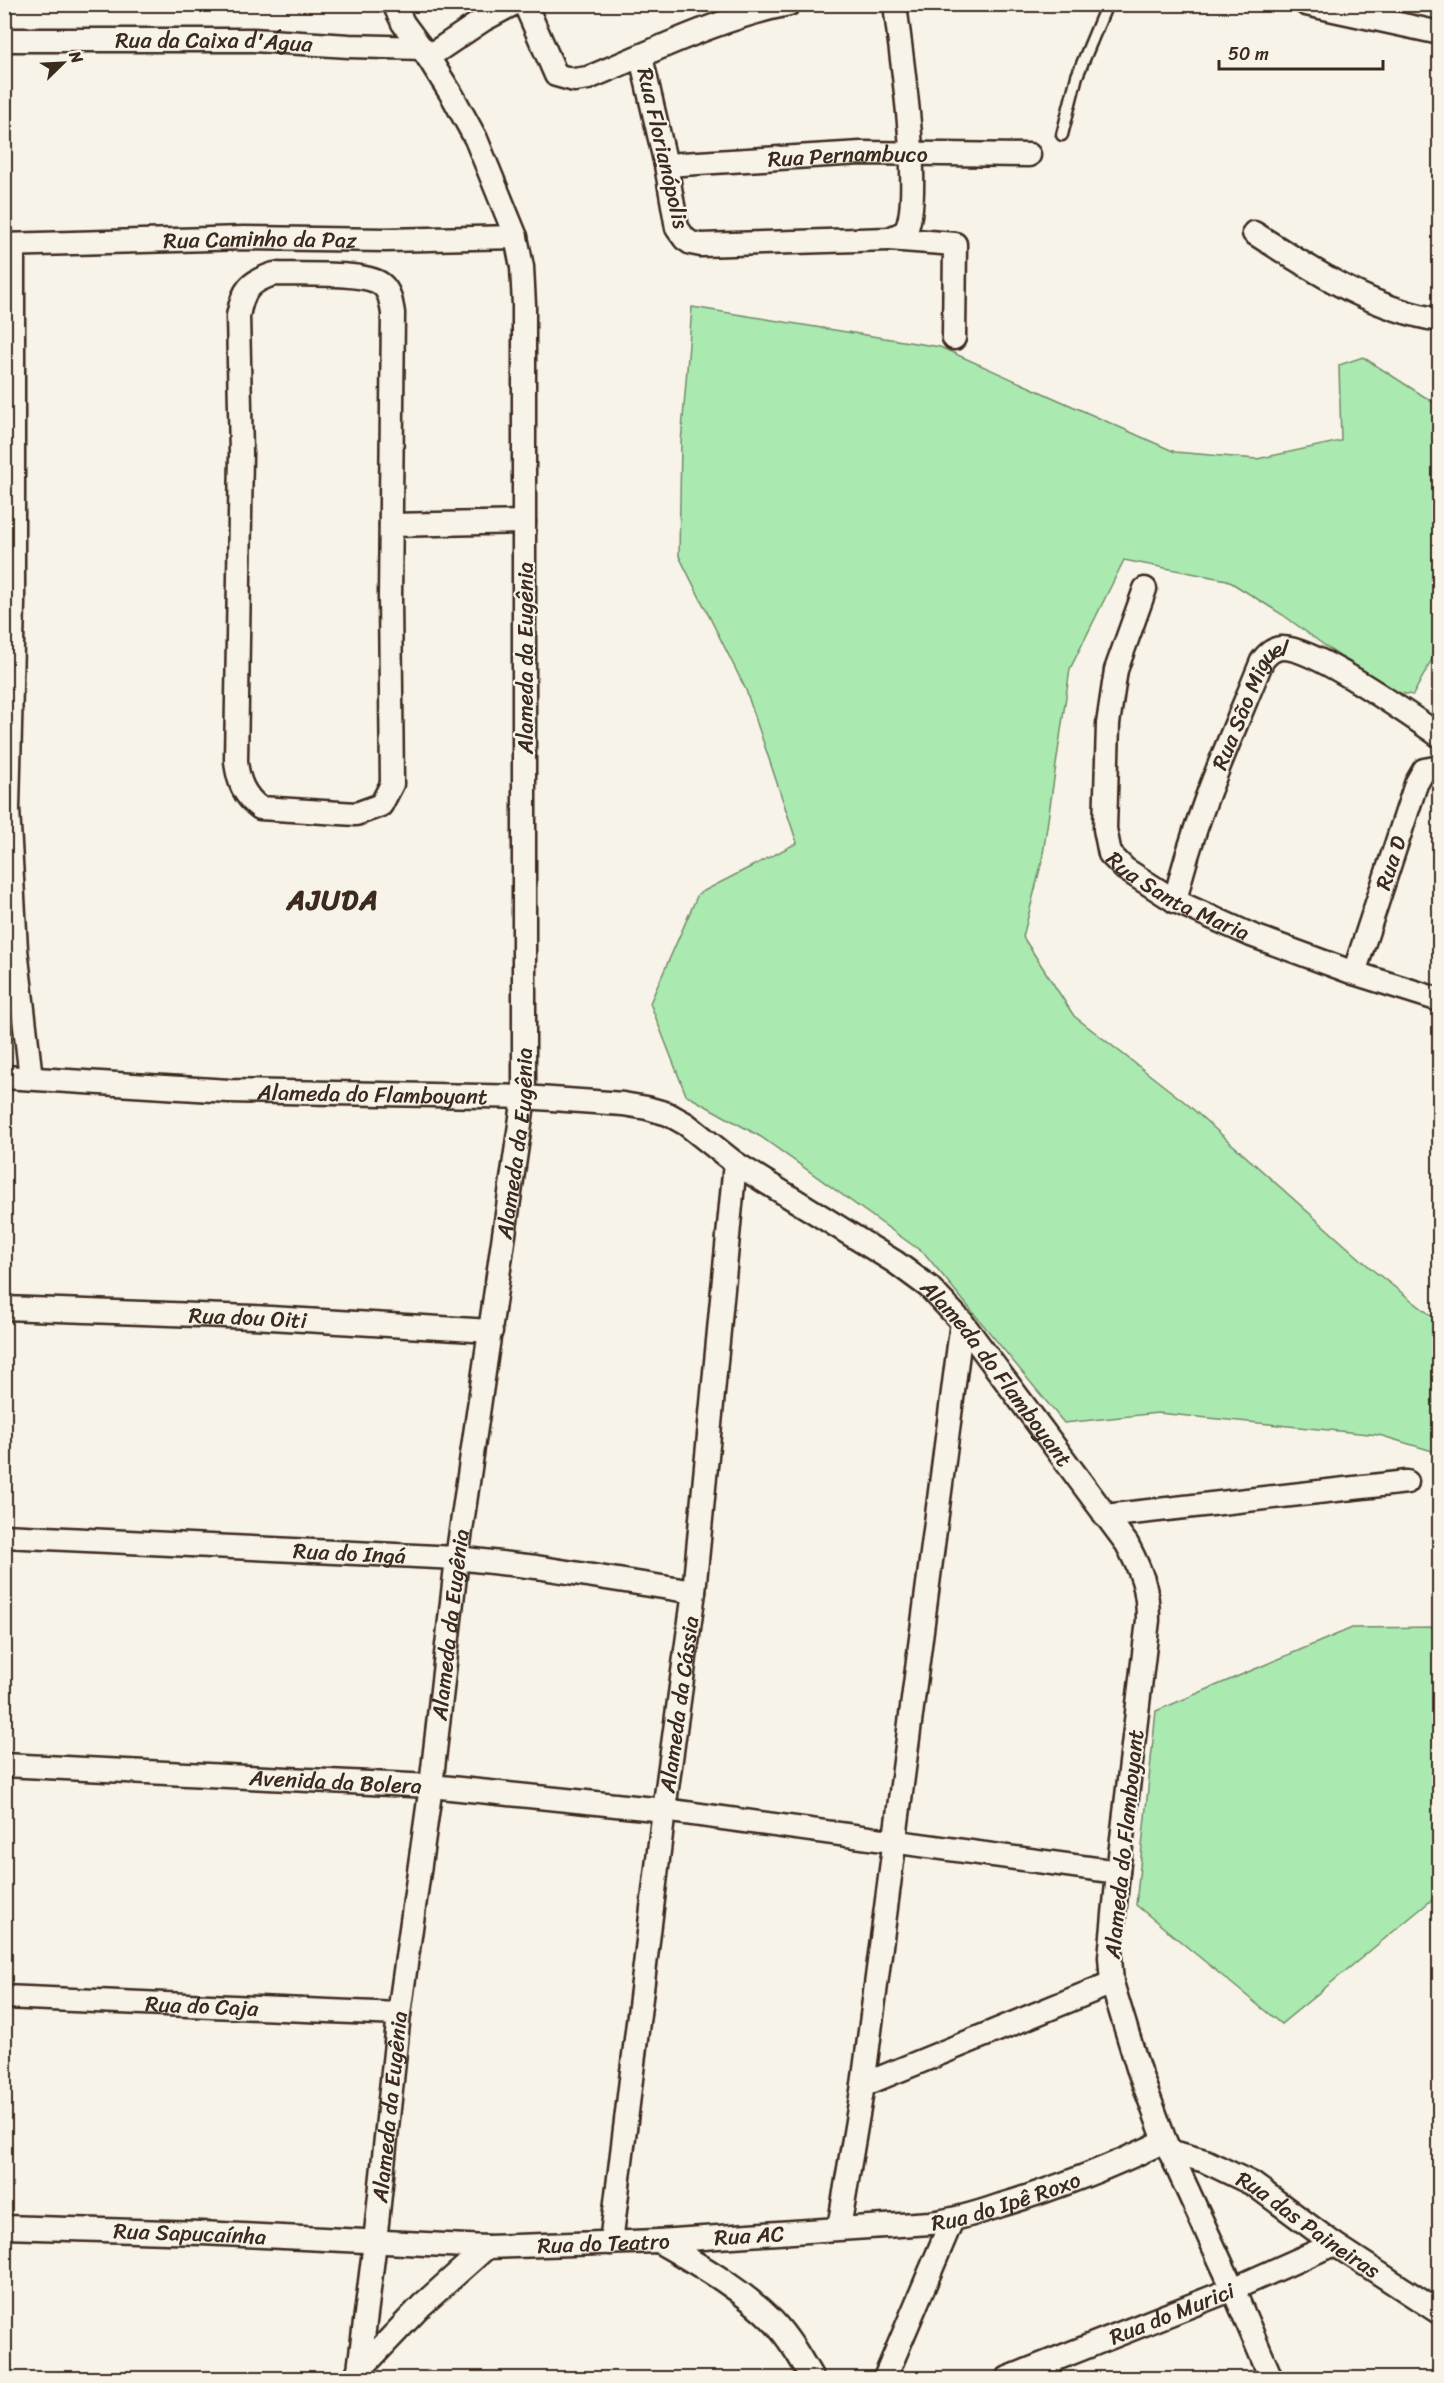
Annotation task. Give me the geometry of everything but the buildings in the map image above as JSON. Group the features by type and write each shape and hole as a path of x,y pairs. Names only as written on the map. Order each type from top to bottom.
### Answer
{"street":[{"name":"Alameda da Eugênia","path":"356,2376 375,2242 399,2014 431,1786 457,1558 524,1097 524,305 522,267 516,237 476,139 425,52 403,23 394,4"},
{"path":"425,52 513,4"},
{"path":"525,4 556,75 574,80 588,78 696,32 741,16 789,4"},
{"path":"889,239 905,232 911,216 912,152 895,4"},
{"path":"1306,4 1440,33"},
{"name":"Rua da Caixa d'Água","path":"4,40 253,40 425,52"},
{"name":"Rua Florianópolis","path":"641,57 666,165 677,228 685,239 691,243 700,244 889,239"},
{"name":"Rua Pernambuco","path":"666,165 861,153 1029,155"},
{"path":"1254,233 1336,284 1381,305 1418,317 1440,320"},
{"name":"Rua Caminho da Paz","path":"9,245 244,238 387,240 516,237"},
{"path":"889,239 955,244 954,338"},
{"path":"9,245 13,603 8,808 16,949 31,1078"},
{"path":"274,274 370,278 387,290 393,313 391,525 392,784 388,796 381,805 356,814 260,808 250,801 242,788 236,761 241,454 238,316 248,286 258,279 274,274"},
{"path":"391,525 524,522"},
{"name":"Rua Santa Maria","path":"1145,589 1116,670 1108,724 1105,829 1107,844 1116,862 1175,902 1251,935 1354,973 1440,1000"},
{"name":"Rua São Miguel","path":"1175,902 1184,864 1211,787 1262,661 1272,651 1281,648 1310,656 1398,706 1440,736"},
{"name":"Rua D","path":"1354,973 1416,783 1424,770 1438,760"},
{"name":"Alameda do Flamboyant","path":"4,1077 229,1092 524,1097 623,1104 657,1111 686,1124 735,1163 895,1262 929,1287 962,1322 1127,1544 1140,1570 1148,1594 1148,1630 1118,1872 1110,1957 1112,1983 1138,2068 1167,2146 1233,2289 1271,2379"},
{"name":"Alameda da Cássia","path":"610,2243 664,1810 694,1592 735,1163"},
{"name":"Rua dou Oiti","path":"4,1308 253,1317 491,1331"},
{"path":"838,2228 863,2085 962,1322"},
{"path":"1106,1516 1407,1482"},
{"name":"Rua do Ingá","path":"4,1536 457,1558 536,1567 694,1592"},
{"name":"Avenida da Bolera","path":"4,1765 431,1786 664,1810 1118,1872"},
{"path":"863,2085 1112,1983"},
{"name":"Rua do Caja","path":"4,1997 399,2014"},
{"name":"Rua do Ipê Roxo","path":"838,2228 952,2220 1024,2198 1167,2146"},
{"name":"Rua das Paineiras","path":"1167,2146 1253,2184 1334,2244 1440,2313"},
{"path":"885,2379 952,2220"},
{"name":"Rua Sapucaínha","path":"4,2227 201,2233 375,2242"},
{"name":"Rua AC","path":"658,2241 838,2228"},
{"name":"Rua do Teatro","path":"375,2242 487,2247 658,2241 718,2276 747,2297 774,2322 795,2350 812,2379"},
{"name":"Rua do Murici","path":"1008,2379 1233,2289 1334,2244"},
{"path":"356,2376 422,2305 487,2247"}],"lane":[{"path":"1062,135 1077,76 1107,4"}],"green space":[{"path":"692,307 940,347 1175,452 1257,459 1341,441 1339,365 1363,357 1439,406 1439,646 1413,695 1387,691 1283,615 1227,580 1124,560 1070,669 1042,861 1023,937 1074,1016 1186,1103 1374,1271 1433,1317 1439,1312 1439,1453 1379,1435 1158,1413 1064,1423 925,1254 761,1137 686,1095 650,1003 698,894 797,843 746,690 679,556 681,443"},
{"path":"1439,1627 1439,1894 1281,2024 1136,1905 1156,1711 1352,1628"}],"district":[{"name":"AJUDA","path":"333,899"}]}
